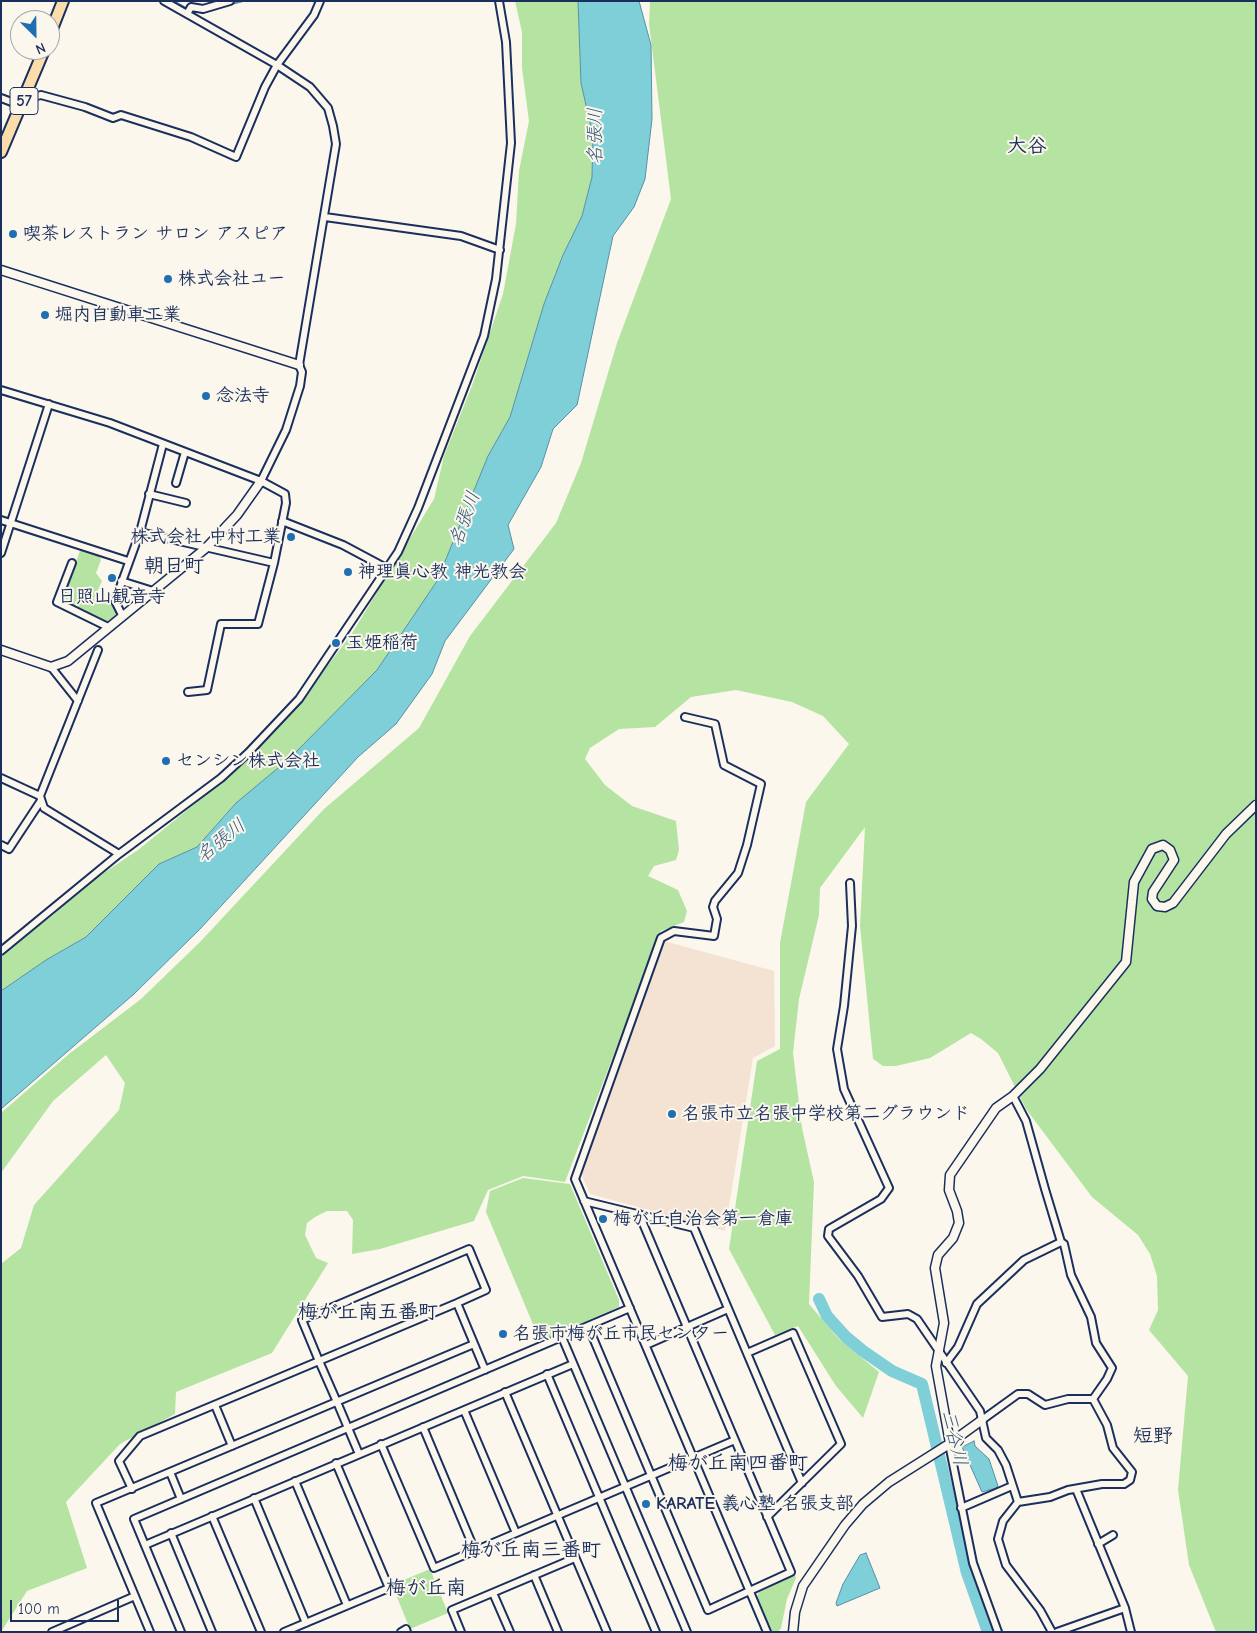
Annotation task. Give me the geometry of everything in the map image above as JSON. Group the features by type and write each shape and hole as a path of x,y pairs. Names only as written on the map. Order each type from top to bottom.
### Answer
{"main road":[{"name":"57","path":"1,152 40,60"}],"street":[{"path":"51,667 68,661 206,548 237,515 261,481 286,430 302,372 299,365 336,144 328,108 310,87 189,11 164,1"},
{"path":"1,98 23,103 41,95 85,107 113,118 121,115 191,137 236,157 256,105 277,66 314,15 320,1"},
{"path":"1,951 119,854 226,773 292,707 315,678 388,569 407,534 484,336 496,279 511,143 506,42 499,1"},
{"path":"189,11 228,2"},
{"path":"325,217 461,236 500,250"},
{"path":"1,270 299,365"},
{"path":"1,390 110,423 261,481 285,494 287,498 274,563 258,624 221,624 207,690 188,692"},
{"path":"1,552 49,404"},
{"path":"122,615 115,601 140,532 163,444"},
{"path":"176,483 185,452"},
{"path":"150,494 186,503"},
{"path":"1,520 128,561"},
{"path":"282,520 343,545 388,569"},
{"path":"140,532 274,563"},
{"path":"72,563 56,602 108,627"},
{"path":"121,581 153,591"},
{"path":"1,650 51,667 78,701"},
{"path":"9,849 40,799 98,650"},
{"path":"685,717 715,724 724,765 761,784 742,865 730,884 715,901 713,907 717,919 714,936 674,931 661,938 575,1180 767,1632"},
{"path":"1,778 40,799 51,813 119,854"},
{"path":"998,1632 973,1563 948,1444 936,1366 944,1323 936,1262 940,1251 953,1238 958,1223 957,1211 949,1190 950,1175 996,1108 1013,1096 1040,1069 1126,962 1134,882 1152,849 1163,845 1170,850 1174,860 1153,892 1152,899 1157,906 1165,907 1173,903 1226,834 1256,805"},
{"path":"1,845 17,854"},
{"path":"850,883 852,926 844,1006 837,1049 844,1089 889,1188 881,1199 829,1229 828,1236 858,1276 882,1317 908,1314 917,1319 938,1353 980,1411 986,1438 998,1450 1006,1465 1018,1502"},
{"path":"1013,1096 1026,1121 1061,1242 1064,1244 1071,1275 1091,1317 1096,1343 1112,1368 1107,1379 1093,1398"},
{"path":"584,1201 694,1228 802,1483"},
{"path":"588,1326 708,1610 791,1572 639,1214"},
{"path":"946,1363 958,1347 977,1304 1024,1260 1061,1242"},
{"path":"132,1489 119,1461 140,1436 215,1405 319,1361 457,1303 486,1290 469,1249 302,1320 319,1361 359,1454"},
{"path":"457,1303 485,1370"},
{"path":"181,1632 134,1519 630,1308"},
{"path":"646,1345 728,1309"},
{"path":"747,1353 793,1333 841,1444 767,1517"},
{"path":"562,1337 687,1632"},
{"path":"150,1632 96,1503 474,1344"},
{"path":"145,1545 573,1364"},
{"path":"546,1374 656,1632"},
{"path":"505,1392 607,1632"},
{"path":"793,1632 795,1612 803,1586 845,1525 876,1492 1018,1394 1028,1394 1045,1405 1068,1399 1093,1398"},
{"path":"1052,1632 1040,1610 1006,1565 998,1539 1003,1521 1018,1502 1050,1497 1102,1484 1124,1484 1130,1480 1132,1472 1113,1448 1107,1425 1093,1398"},
{"path":"215,1405 232,1446"},
{"path":"464,1410 516,1533"},
{"path":"423,1427 475,1551"},
{"path":"381,1444 434,1568 735,1440"},
{"path":"284,1632 389,1588 336,1464"},
{"path":"170,1472 181,1499"},
{"path":"295,1481 347,1605"},
{"path":"961,1508 1012,1486"},
{"path":"1076,1489 1126,1608 1131,1632"},
{"path":"254,1498 306,1623"},
{"path":"212,1516 261,1632"},
{"path":"171,1533 212,1632"},
{"path":"1098,1544 1113,1535"},
{"path":"461,1632 452,1610 575,1558"},
{"path":"534,1575 558,1632"},
{"path":"493,1593 510,1632"},
{"path":"52,1632 135,1596"},
{"path":"1057,1632 1126,1608"},
{"path":"401,1632 406,1629 408,1632"}],"shaded area":[{"name":"名張市立名張中学校第二グラウンド","path":"664,941 774,971 775,1046 753,1058 725,1231 590,1194 579,1169"}],"green space":[{"path":"515,1 578,1 581,83 593,136 592,177 582,216 563,255 544,304 510,417 488,456 437,581 377,670 290,758 236,803 197,847 159,864 86,937 46,960 1,991 1,954 53,915 89,883 138,850 245,763 273,733 299,703 351,635 434,499 444,456 473,383 503,294 516,224 519,171 529,121 522,68 522,32"},
{"path":"650,1 1256,1 1256,1632 1216,1632 1189,1565 1178,1490 1188,1376 1149,1330 1158,1310 1157,1276 1150,1254 1138,1235 1092,1197 1026,1109 998,1053 981,1039 971,1033 930,1058 896,1066 883,1066 873,1059 860,926 865,827 820,888 819,915 799,999 793,1053 802,1128 814,1182 809,1304 839,1339 879,1372 863,1418 836,1386 798,1326 775,1335 729,1249 757,1061 780,1049 780,943 806,802 849,744 823,716 792,702 736,690 691,697 655,727 619,729 590,748 585,759 605,785 632,806 676,821 679,850 676,860 654,866 648,876 678,890 687,911 684,922 661,931 565,1182 523,1176 488,1190 474,1221 380,1249 352,1254 353,1220 347,1211 327,1211 307,1223 305,1235 316,1258 328,1263 272,1353 176,1392 175,1414 120,1444 66,1502 87,1568 27,1591 1,1632 1,1264 21,1248 34,1205 119,1110 125,1083 106,1055 53,1101 1,1173 1,1113 69,1054 141,999 200,942 324,809 419,728 470,636 556,523 581,463 617,343 671,199 649,24"},
{"path":"81,548 99,554 101,560 96,573 102,581 94,599 112,605 119,616 107,625 62,601"},
{"path":"523,1178 570,1184 619,1300 619,1307 540,1341 486,1212 490,1191"},
{"path":"430,1569 448,1613 410,1629 392,1585"},
{"path":"795,1574 796,1578 787,1599 781,1628 778,1632 771,1632 756,1598 759,1592"}],"water":[{"name":"名張川","path":"578,1 639,1 651,45 652,119 645,179 634,207 613,236 577,405 553,429 541,467 508,525 514,549 445,641 432,674 396,724 358,757 200,929 134,994 1,1109 1,991 46,960 86,937 159,864 197,847 236,803 290,758 377,670 437,581 488,456 510,417 544,304 563,255 582,216 592,177 593,136 581,83"},
{"path":"974,1441 975,1446 989,1459 998,1486 996,1488 982,1492 962,1447"},
{"path":"866,1553 880,1588 837,1606 836,1603 843,1584 860,1555"}],"waterway":[{"path":"173,1 193,12 205,12"},
{"path":"209,10 243,1"},
{"name":"三谷川","path":"819,1299 827,1316 846,1337 892,1371 922,1384 967,1573 988,1632"}],"place":[{"name":"喫茶レストラン サロン アスピア","path":"13,234"},
{"name":"株式会社ユー","path":"168,279"},
{"name":"堀内自動車工業","path":"45,315"},
{"name":"念法寺","path":"206,396"},
{"name":"株式会社 中村工業","path":"291,537"},
{"name":"神理眞心教 神光教会","path":"348,572"},
{"name":"日照山観音寺","path":"112,578"},
{"name":"玉姫稲荷","path":"336,643"},
{"name":"センシン株式会社","path":"166,761"},
{"name":"名張市立名張中学校第二グラウンド","path":"672,1114"},
{"name":"梅が丘自治会第一倉庫","path":"603,1219"},
{"name":"名張市梅が丘市民センター","path":"503,1334"},
{"name":"KARATE 義心塾 名張支部","path":"646,1504"}],"district":[{"name":"大谷","path":"1027,146"},
{"name":"朝日町","path":"174,566"},
{"name":"梅が丘南五番町","path":"368,1312"},
{"name":"短野","path":"1153,1436"},
{"name":"梅が丘南四番町","path":"738,1463"},
{"name":"梅が丘南三番町","path":"531,1550"},
{"name":"梅が丘南","path":"426,1588"}]}
